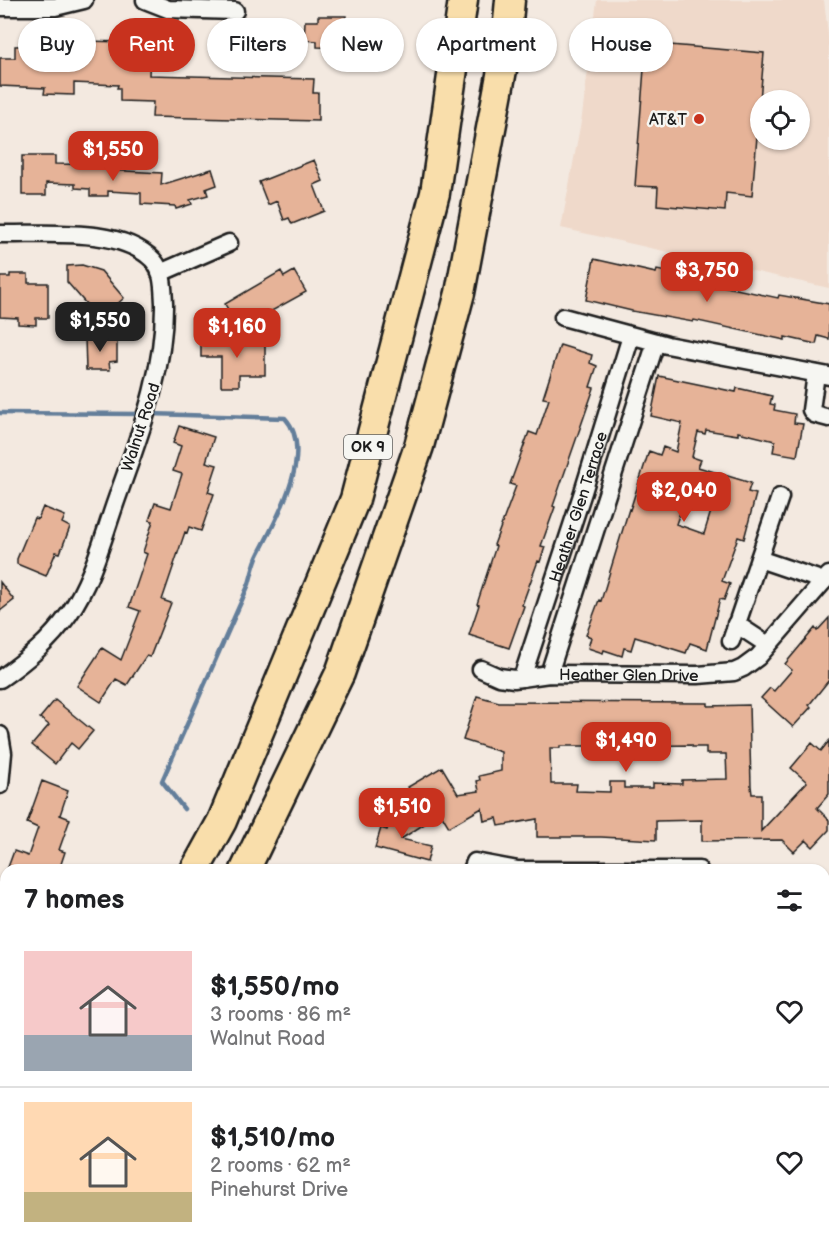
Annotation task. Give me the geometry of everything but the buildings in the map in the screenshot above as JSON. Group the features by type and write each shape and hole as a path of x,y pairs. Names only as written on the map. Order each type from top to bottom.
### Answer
{"highway":[{"name":"OK 9","path":"198,864 222,821 355,499 435,193 464,0"},
{"name":"OK 9","path":"248,864 340,673 419,446 460,293 505,54 510,0"}],"street":[{"path":"0,7 55,7 84,0"},
{"path":"146,0 168,9 235,11"},
{"path":"0,234 101,237 117,240 145,253 160,273 229,243"},
{"name":"Walnut Road","path":"0,679 39,650 70,613 91,572 154,391 164,313 164,289 160,273"},
{"path":"563,317 656,342 823,375 811,410 814,414 829,418"},
{"name":"Heather Glen Terrace","path":"522,678 631,336"},
{"name":"Heather Glen Terrace","path":"549,674 656,342"},
{"path":"731,640 780,497"},
{"name":"Heather Glen Drive","path":"481,669 499,677 514,680 549,674 720,675 743,669 758,657 826,578 759,559"},
{"path":"736,624 768,645"},
{"path":"0,735 3,753 0,785"}],"shaded area":[{"path":"597,0 824,0 829,42 829,288 561,228 582,116 588,72 673,72 673,18 595,18"}],"waterway":[{"path":"0,413 141,414"},
{"path":"150,414 285,418 293,432 296,449 295,467 283,505 257,557 249,584 162,781 184,809"}],"place":[{"name":"AT&T","path":"699,119"}]}
